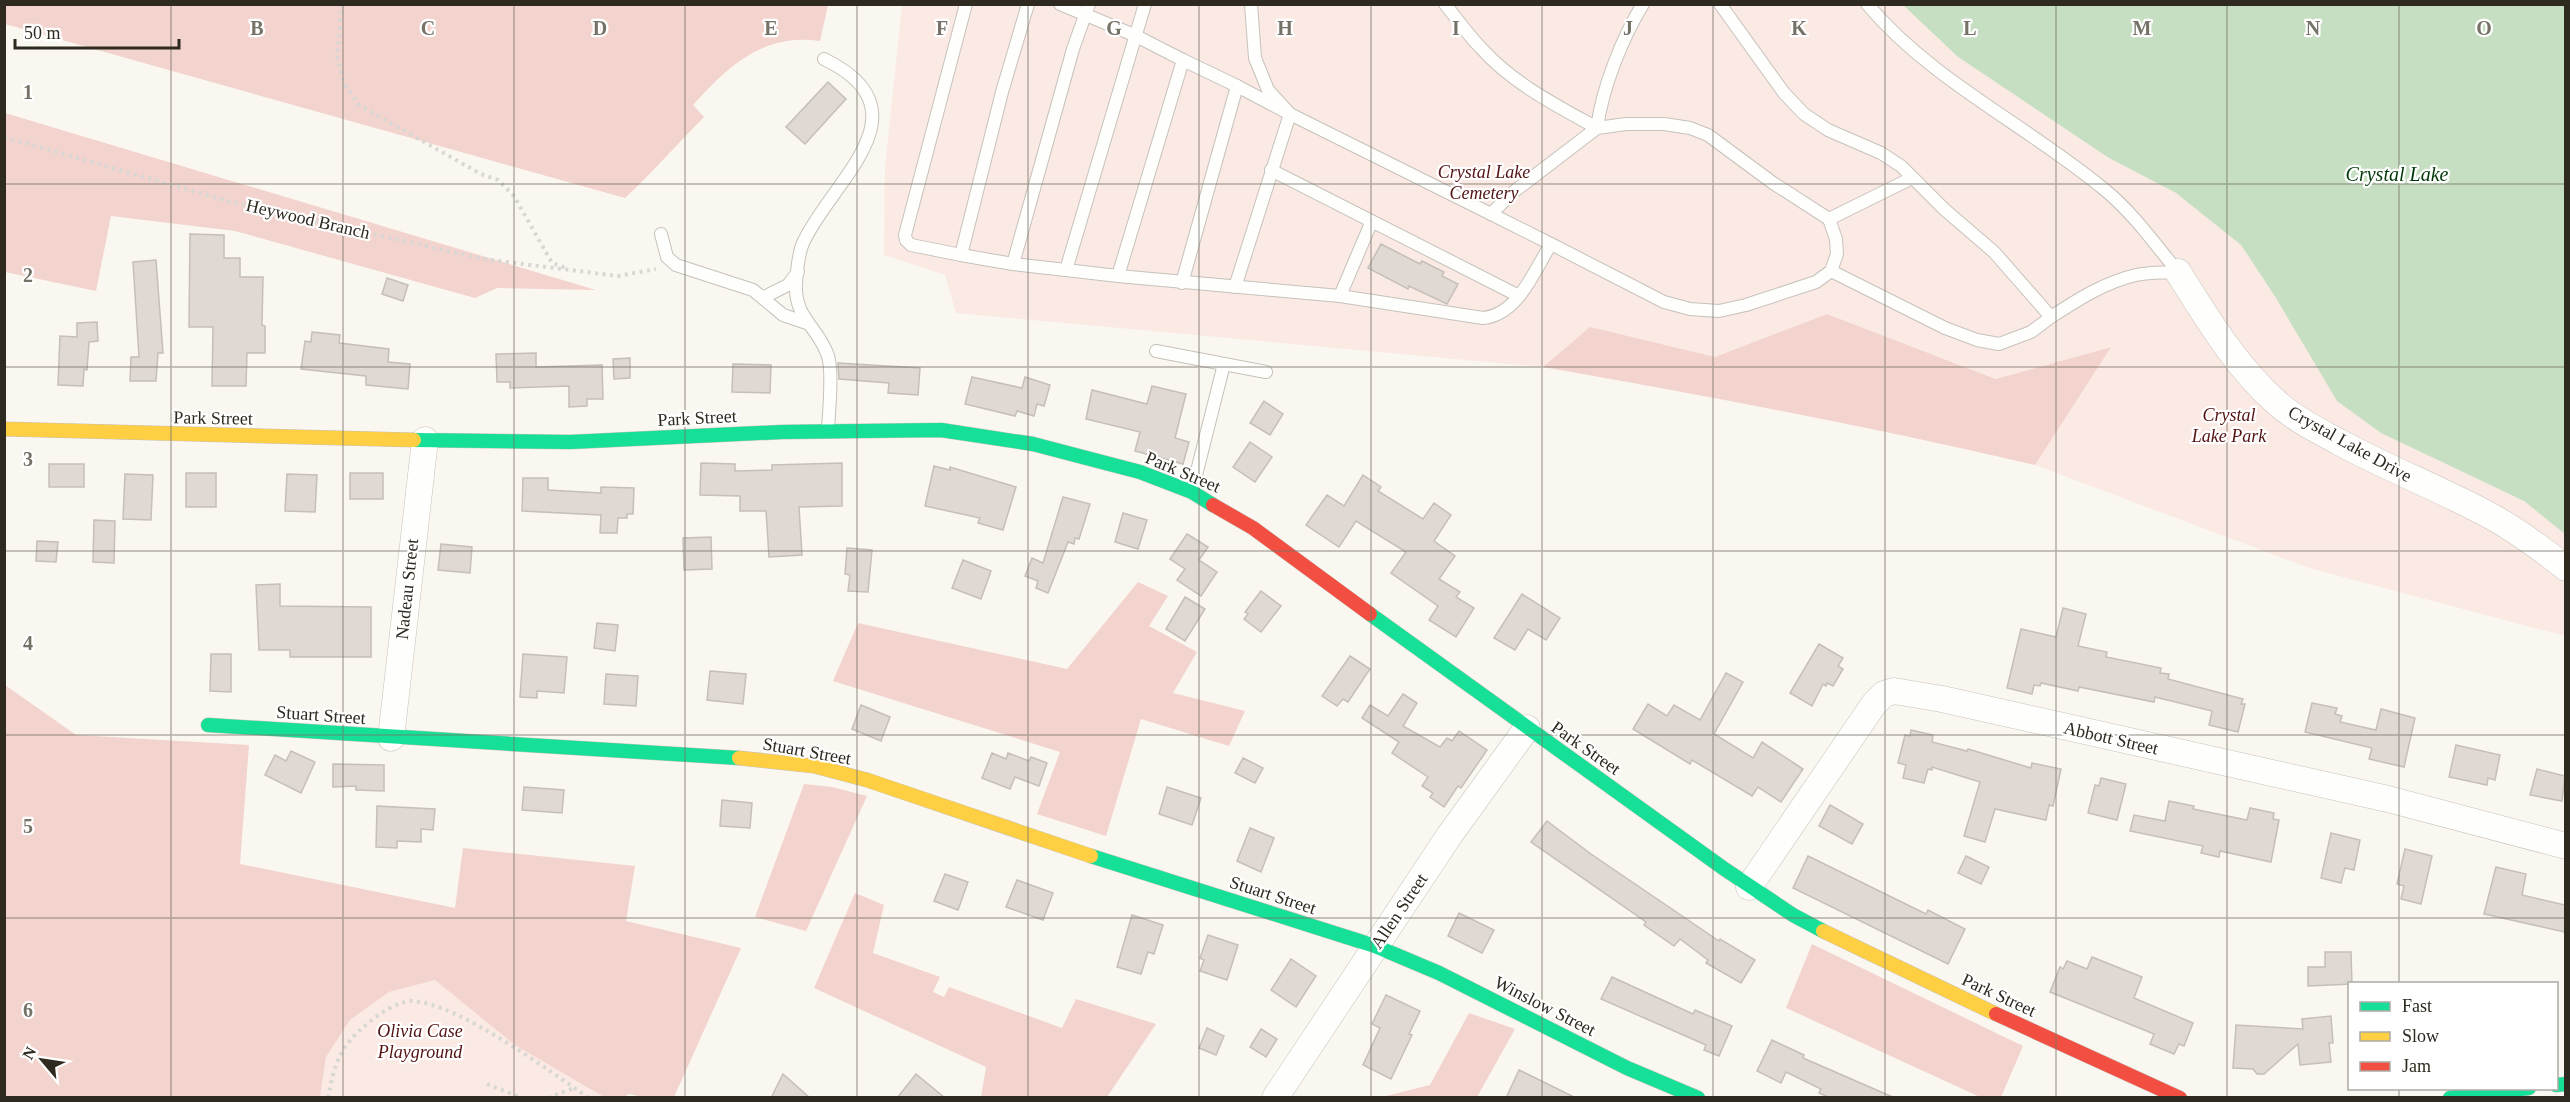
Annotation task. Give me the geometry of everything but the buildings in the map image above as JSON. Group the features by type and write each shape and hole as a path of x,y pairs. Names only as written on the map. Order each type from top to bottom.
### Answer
{"street":[{"name":"Crystal Lake Drive","path":"2178,272 2234,355 2256,383 2278,404 2299,420 2374,461 2487,514 2521,534 2565,568"},
{"name":"Park Street","path":"4,429 570,442 828,431 941,430 1033,444 1140,472 1192,492 1254,528 1527,728 1749,887 1793,915 1851,946 2136,1080 2178,1097"},
{"name":"Nadeau Street","path":"391,738 425,440"},
{"name":"Abbott Street","path":"1749,887 1874,704 1884,694 1894,691 1942,699 2388,800 2565,846"},
{"name":"Stuart Street","path":"208,725 742,758 814,766 870,781 1090,856 1375,946"},
{"name":"Allen Street","path":"1275,1098 1449,836 1527,728"},
{"name":"Winslow Street","path":"1375,946 1439,973 1627,1068 1698,1098"},
{"path":"2450,1098 2520,1090"}],"lane":[{"path":"966,4 905,235 911,245 1013,264 1182,283 1340,296 1483,318 1494,317 1512,306 1551,244"},
{"path":"961,255 1002,92 1028,4"},
{"path":"1060,4 1087,9 1183,60 1664,302 1690,309 1719,311 1746,305 1816,282 1831,271 1837,254 1829,219 1773,183 1708,135 1664,124 1626,124 1597,128 1512,193 1491,214"},
{"path":"1066,270 1145,4"},
{"path":"1251,4 1255,58 1268,90 1290,114"},
{"path":"1445,4 1482,50 1514,77 1557,106 1597,128"},
{"path":"1597,128 1599,111 1621,49 1631,24 1643,4"},
{"path":"1720,4 1784,93 1804,114 1828,130 1881,153 1901,166 1944,209 1994,252 2051,317"},
{"path":"1867,4 1890,32 1924,62 2018,125 2107,191 2178,272"},
{"path":"1013,264 1073,49 1087,9"},
{"path":"824,59 842,68 858,82 870,102 872,123 867,145 854,168 802,244 797,303 807,323 822,339 829,359 828,431"},
{"path":"1118,276 1183,60"},
{"path":"1182,283 1237,86"},
{"path":"1235,287 1290,114"},
{"path":"1271,170 1371,223 1519,296"},
{"path":"1829,219 1912,178"},
{"path":"1340,296 1371,223"},
{"path":"661,234 667,257 676,265 753,290 783,315 807,323"},
{"path":"1831,271 1945,328 1977,340 1999,344 2031,332 2076,300 2119,279 2138,274 2178,272"},
{"path":"764,297 788,285 798,272"},
{"path":"1156,351 1266,372"},
{"path":"1192,492 1224,364"}],"path":[{"path":"342,4 338,56 344,84 360,106 481,174 498,180 514,196 552,263 572,270"},
{"name":"Heywood Branch","path":"4,137 228,201 483,259 618,276 676,265"},
{"path":"328,1098 334,1064 350,1038 381,1012 411,1001 440,1007 471,1023 589,1098"},
{"path":"487,1084 522,1098"},
{"path":"549,1098 574,1088"}],"green space":[{"name":"Crystal Lake Cemetery","path":"902,5 1903,5 1958,57 2109,158 2176,193 2241,245 2276,298 2381,433 2524,501 2562,530 2566,534 2565,636 2309,568 2035,465 2110,347 1997,379 1827,314 1715,357 1590,328 1543,367 956,313 945,275 884,255 885,167"},
{"name":"Olivia Case Playground","path":"435,980 516,1045 604,1097 320,1098 326,1057 350,1020 389,992"}],"shaded area":[{"path":"4,5 828,5 820,41 800,40 765,47 734,65 706,90 693,105 704,117 625,198 5,24"},
{"path":"4,113 596,290 497,288 475,298 235,231 111,216 96,291 5,272"},
{"path":"1827,314 1996,379 2111,347 2035,465 1790,413 1543,367 1590,327 1715,357"},
{"path":"1138,582 1168,596 1149,626 1197,652 1173,693 1245,711 1229,746 1141,719 1106,836 1037,814 1060,752 833,681 858,623 1067,669"},
{"path":"5,685 76,735 249,745 240,864 455,908 463,848 635,866 626,921 741,948 674,1097 641,1097 630,1094 623,1097 604,1097 515,1045 435,980 389,992 350,1020 326,1057 320,1097 5,1097"},
{"path":"804,784 832,787 867,796 806,931 755,917"},
{"path":"855,893 884,905 873,953 940,977 933,992 944,997 949,987 1062,1028 1076,999 1156,1024 1107,1097 981,1097 986,1067 814,988"},
{"path":"1812,944 2023,1046 2001,1097 1980,1097 1786,1008"},
{"path":"1469,1013 1515,1029 1477,1097 1378,1098 1430,1085"}],"water":[{"name":"Crystal Lake","path":"1903,5 2565,5 2565,534 2524,501 2381,433 2337,401 2276,298 2241,245 2176,193 2109,158 1958,57"}],"traffic: fast":[{"path":"414,440 570,442 782,432 941,430 1033,444 1140,472 1192,492 1213,505"},
{"path":"1370,614 1723,868 1793,915 1823,931"},
{"path":"208,725 739,758"},
{"path":"1091,856 1375,946 1439,973 1627,1068 1698,1098"},
{"path":"2558,1085 2566,1084"},
{"path":"2450,1098 2513,1090"}],"traffic: slow":[{"path":"4,429 414,440"},
{"path":"739,758 814,766 867,780 1091,856"},
{"path":"1823,931 1996,1014"}],"traffic: jam":[{"path":"1213,505 1253,528 1370,614"},
{"path":"1996,1014 2180,1098"}],"park label":[{"name":"Crystal Lake Park","path":"2229,425"}]}
